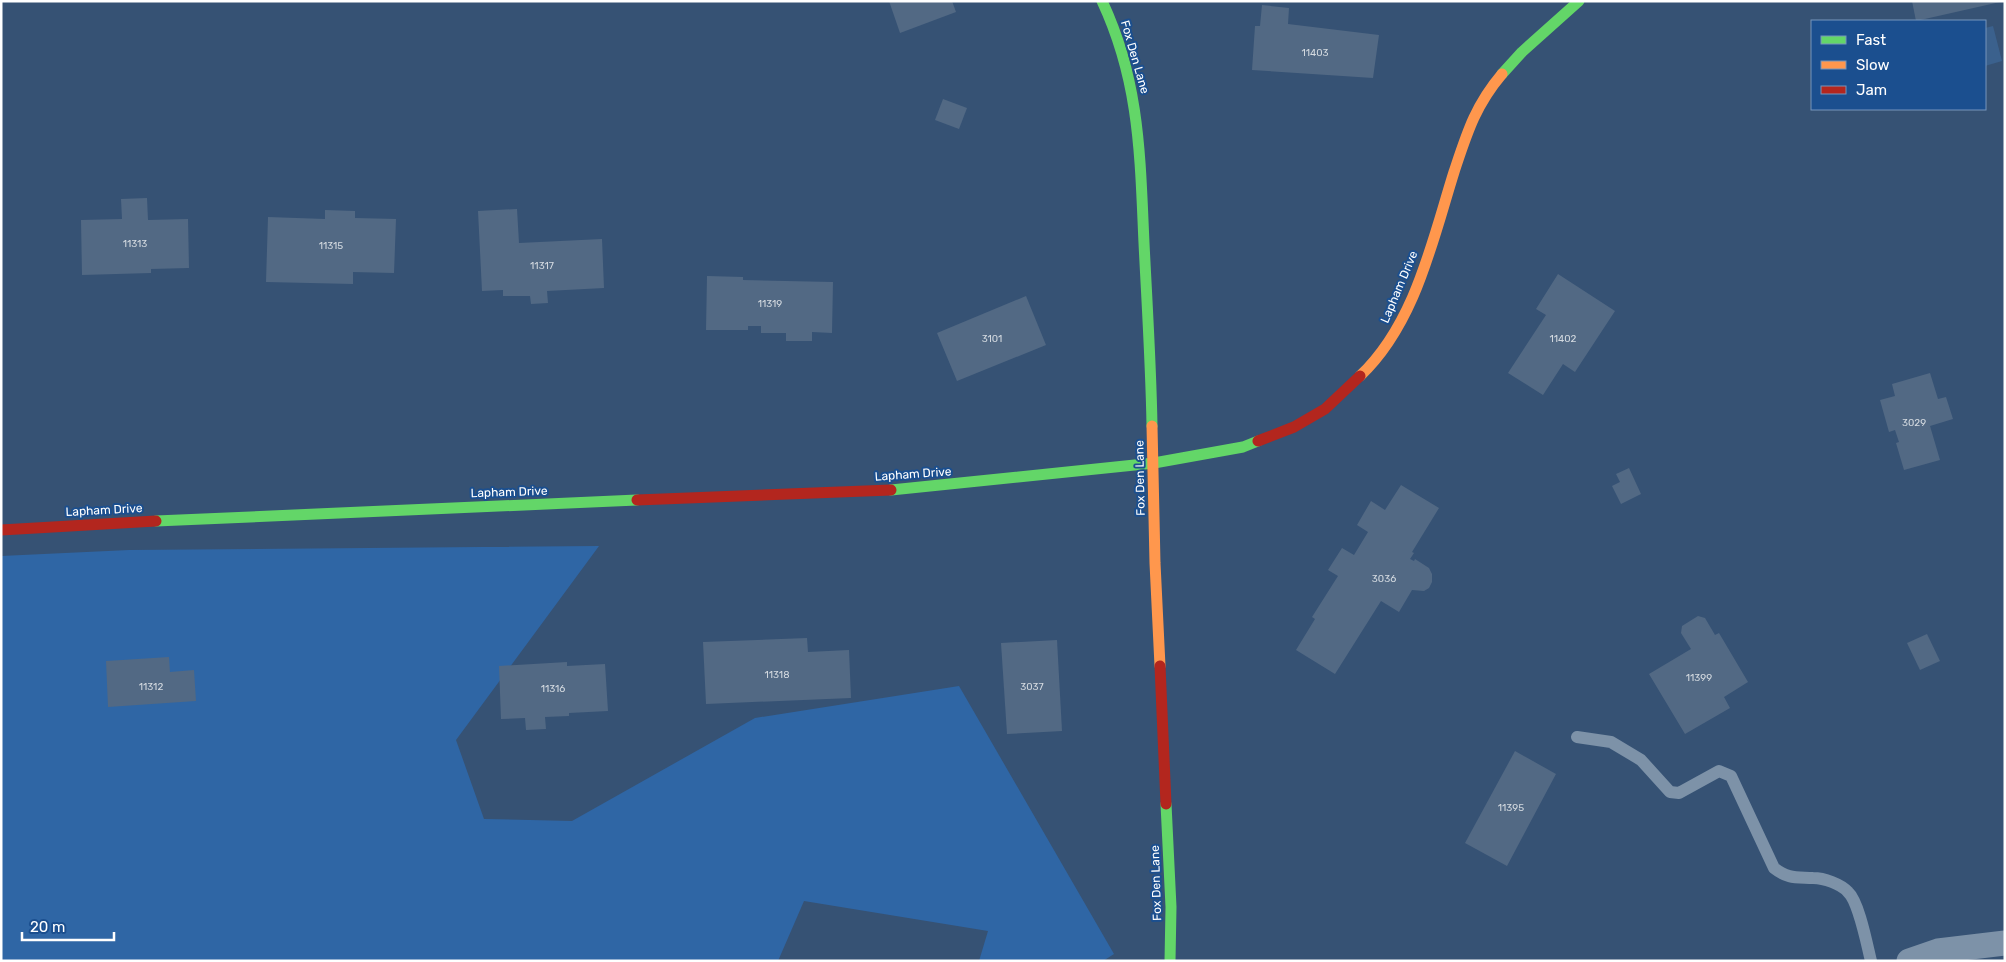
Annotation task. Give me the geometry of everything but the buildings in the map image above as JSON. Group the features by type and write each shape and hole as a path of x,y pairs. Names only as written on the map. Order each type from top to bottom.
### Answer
{"street":[{"name":"Fox Den Lane","path":"1102,1 1116,30 1131,84 1138,139 1151,372 1155,563 1171,907 1170,961"},
{"name":"Lapham Drive","path":"1,530 188,519 911,489 1154,463 1243,447 1294,428 1325,409 1377,360 1398,328 1420,278 1469,127 1486,93 1522,52 1579,1"},
{"path":"1909,961 1938,951 2005,943"}],"lane":[{"path":"1577,737 1611,742 1641,760 1670,792 1679,794 1719,771 1731,776 1774,868 1784,876 1819,878 1848,892 1856,905 1871,961"}],"shaded area":[{"path":"1993,26 2002,61 1986,66 1986,28"},
{"path":"599,546 456,740 484,819 572,821 755,718 959,686 1114,954 1103,961 979,961 988,931 804,901 778,961 1,961 1,556 129,550"}],"traffic: fast":[{"path":"1102,1 1115,31 1124,61 1136,120 1141,180 1152,426"},
{"path":"1502,74 1522,52 1579,1"},
{"path":"891,490 1154,463 1243,447 1258,441"},
{"path":"156,521 637,500"},
{"path":"1166,804 1171,907 1170,961"}],"traffic: slow":[{"path":"1360,376 1379,355 1395,332 1408,307 1429,254 1468,132 1485,97 1502,74"},
{"path":"1152,426 1155,563 1160,666"}],"traffic: jam":[{"path":"1258,441 1294,427 1325,409 1360,376"},
{"path":"637,500 891,490"},
{"path":"1,530 156,521"},
{"path":"1160,666 1166,804"}]}
